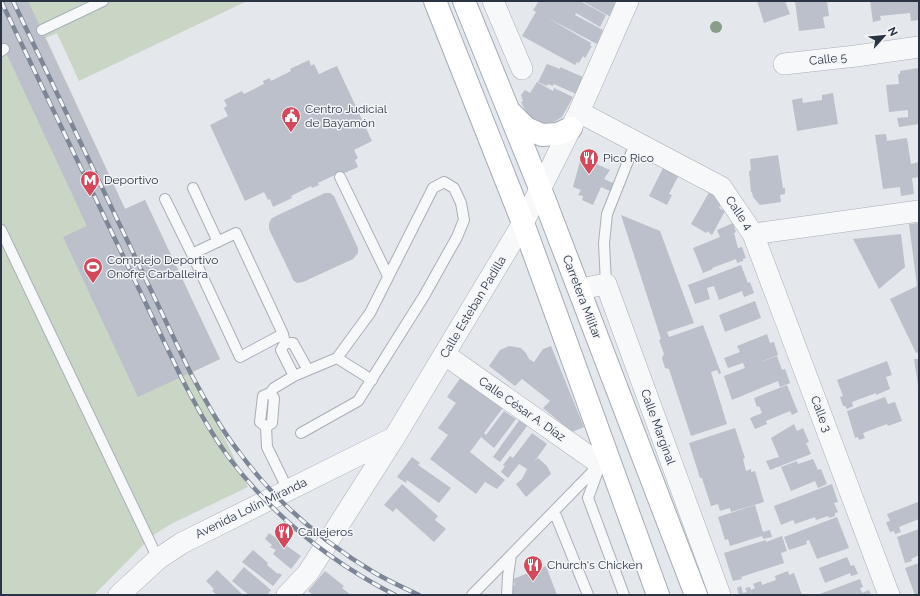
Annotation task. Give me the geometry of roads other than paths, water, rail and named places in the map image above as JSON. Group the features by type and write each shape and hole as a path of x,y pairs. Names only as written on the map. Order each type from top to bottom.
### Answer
{"main road":[{"path":"435,1 523,223 605,463 658,595"},
{"name":"Carretera Militar","path":"464,1 580,289 696,595"},
{"path":"509,111 526,128 542,135 558,134 575,120"}],"street":[{"path":"493,1 522,69"},
{"name":"Calle Esteban Padilla","path":"287,595 308,573 394,438 523,223 575,120 628,1"},
{"name":"Calle 5","path":"784,64 919,47"},
{"name":"Calle 4","path":"575,120 636,142 721,187 753,234 919,211"},
{"name":"Calle 3","path":"753,234 889,595"},
{"path":"580,289 606,284"},
{"name":"Calle Marginal","path":"606,284 720,595"},
{"name":"Calle César A. Díaz","path":"444,354 605,463"},
{"name":"Avenida Lolín Miranda","path":"119,595 158,559 182,543 394,438"}],"lane":[{"path":"42,30 103,1"},
{"path":"606,284 604,243 607,214 636,142"},
{"path":"340,177 388,276"},
{"path":"288,490 267,447 266,427 272,423 274,398 270,393 274,388 294,376 338,358 370,313 433,188 444,182 454,188 461,203 464,220 457,237 424,296 358,401 301,433"},
{"path":"193,188 218,242"},
{"path":"165,199 240,357 284,338"},
{"path":"1,230 158,559"},
{"path":"192,254 236,234 284,338 293,343 308,370"},
{"path":"284,338 280,350 294,376"},
{"path":"338,358 372,380"},
{"path":"472,595 554,511 605,463"},
{"path":"605,463 588,498 624,595"},
{"path":"554,511 588,595"},
{"path":"507,595 511,555"}],"railway":[{"path":"1,1 182,379 204,420 217,440 247,480 285,519 326,553 348,568 395,595"},
{"path":"13,1 191,374 232,443 253,470 284,504 319,534 337,548 375,573 419,595"}],"place":[{"name":"Centro Judicial de Bayamón","path":"291,133"},
{"name":"Pico Rico","path":"589,175"},
{"name":"Deportivo","path":"90,197"},
{"name":"Complejo Deportivo Onofre Carballeira","path":"93,284"},
{"name":"Callejeros","path":"284,549"},
{"name":"Church's Chicken","path":"533,582"}]}
